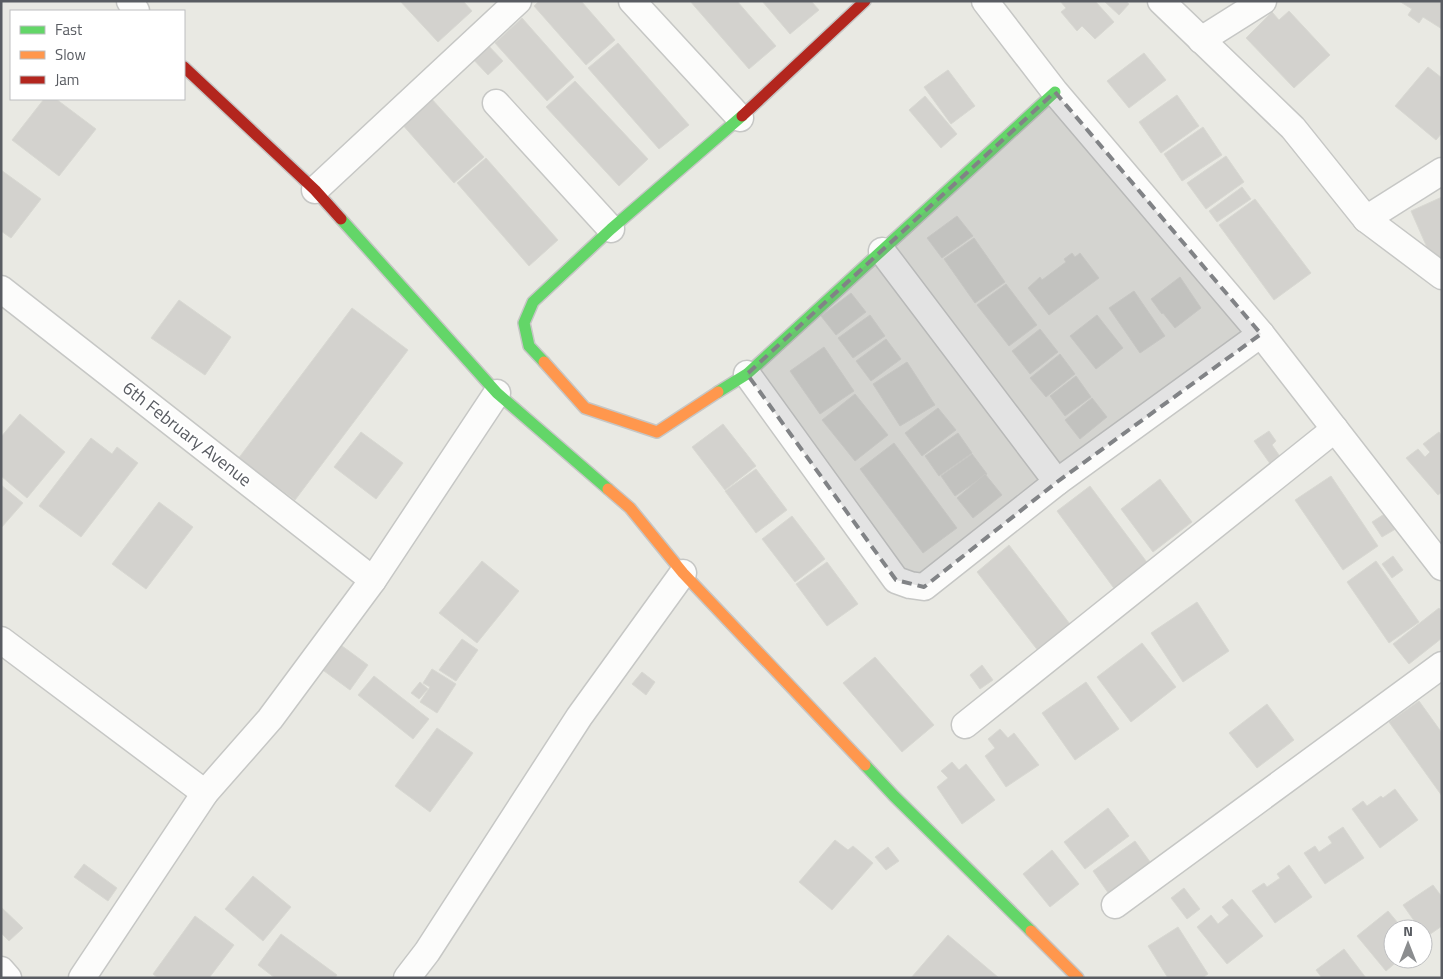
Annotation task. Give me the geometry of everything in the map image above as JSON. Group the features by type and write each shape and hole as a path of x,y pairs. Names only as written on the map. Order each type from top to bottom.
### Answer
{"street":[{"path":"315,190 518,1"},
{"path":"632,1 740,118"},
{"path":"864,1 740,118 610,228 533,302 524,323 529,346 584,408 658,432 747,374 1055,92"},
{"path":"985,1 1055,92 1261,334 1336,429 1433,536 1442,566"},
{"path":"1161,1 1292,128 1366,219 1442,276"},
{"path":"1201,40 1263,1"},
{"path":"185,68 315,190 497,393 630,508 683,573 894,796 1078,978"},
{"path":"496,103 610,228"},
{"path":"1366,219 1442,171"},
{"path":"882,251 1057,482"},
{"name":"6th February Avenue","path":"1,289 373,580"},
{"path":"747,374 896,580 910,586 924,587 1057,482 1261,334"},
{"path":"82,978 204,793 270,719 373,580 497,393"},
{"path":"965,725 1336,429"},
{"path":"407,978 427,952 579,716 683,573"},
{"path":"1,640 204,793"},
{"path":"1115,905 1442,665"},
{"path":"1,970 8,978"}],"highlighted area":[{"path":"1055,92 1261,334 1057,482 924,587 896,580 747,374"}],"building":[{"path":"400,1 463,1 472,11 438,42"},
{"path":"539,1 581,1 615,40 586,65 534,6"},
{"path":"690,1 737,1 776,46 749,69"},
{"path":"762,1 811,1 819,10 790,34"},
{"path":"1060,1 1095,1 1114,22 1095,39 1082,26 1077,31 1061,12 1066,8"},
{"path":"1104,1 1126,1 1129,4 1119,15"},
{"path":"1399,1 1442,1 1442,29 1423,17 1419,23 1408,15 1412,9"},
{"path":"1289,11 1330,55 1294,88 1246,38 1272,12 1279,20"},
{"path":"522,18 574,77 547,101 495,43"},
{"path":"485,42 503,61 488,75 470,56"},
{"path":"618,43 689,125 659,149 588,68"},
{"path":"1144,53 1166,80 1129,108 1107,81"},
{"path":"1428,67 1442,78 1442,133 1436,140 1395,106"},
{"path":"948,70 975,106 951,124 924,87"},
{"path":"575,81 648,159 619,186 546,107"},
{"path":"1177,95 1199,126 1161,153 1139,122"},
{"path":"925,96 957,134 941,148 909,110"},
{"path":"430,97 484,157 454,183 401,123"},
{"path":"43,100 57,100 96,129 59,176 12,140"},
{"path":"1203,127 1222,155 1182,181 1164,154"},
{"path":"1226,156 1244,182 1206,209 1187,183"},
{"path":"486,158 558,240 529,266 457,183"},
{"path":"1,170 41,199 11,238 1,231"},
{"path":"1242,187 1251,199 1217,222 1209,211"},
{"path":"1442,197 1442,257 1433,261 1411,211"},
{"path":"1255,199 1311,273 1274,300 1219,225"},
{"path":"957,216 973,236 942,258 927,238"},
{"path":"974,238 1005,282 975,303 944,259"},
{"path":"1072,253 1075,257 1080,253 1099,278 1049,315 1028,288 1040,277 1042,280 1066,262 1064,259"},
{"path":"1180,277 1201,308 1175,328 1151,299"},
{"path":"1006,284 1037,325 1009,346 977,305"},
{"path":"1134,291 1165,336 1140,353 1109,308"},
{"path":"851,293 866,312 836,335 821,316"},
{"path":"179,300 231,337 205,375 151,338"},
{"path":"352,308 408,350 295,500 238,459"},
{"path":"870,315 885,336 853,358 838,338"},
{"path":"1097,315 1123,348 1096,369 1070,336"},
{"path":"1040,329 1058,352 1030,374 1012,351"},
{"path":"886,339 901,359 871,381 856,361"},
{"path":"824,347 854,391 820,414 790,371"},
{"path":"1060,354 1075,374 1046,397 1030,378"},
{"path":"907,362 935,405 900,426 873,384"},
{"path":"1076,376 1091,397 1065,416 1050,396"},
{"path":"855,394 888,435 855,461 822,420"},
{"path":"1092,398 1107,417 1080,439 1065,420"},
{"path":"938,408 956,430 922,456 905,433"},
{"path":"20,414 65,452 27,498 1,476 1,437"},
{"path":"723,424 756,466 725,490 692,447"},
{"path":"1269,431 1276,441 1272,445 1281,458 1271,465 1254,441"},
{"path":"361,432 403,463 376,499 334,467"},
{"path":"1439,432 1442,436 1442,492 1438,495 1406,458 1418,449 1425,457 1430,452 1423,444"},
{"path":"958,433 972,453 939,476 925,456"},
{"path":"91,438 112,454 117,447 138,463 81,537 39,506"},
{"path":"894,443 957,528 923,553 860,469"},
{"path":"972,454 987,474 955,496 941,476"},
{"path":"756,469 787,510 756,533 725,491"},
{"path":"985,474 1002,495 973,518 957,498"},
{"path":"1331,476 1378,546 1343,570 1295,500"},
{"path":"1160,479 1192,522 1153,552 1121,509"},
{"path":"1,485 23,503 1,528"},
{"path":"1090,486 1149,565 1116,591 1057,511"},
{"path":"159,502 193,527 146,589 112,564"},
{"path":"1389,511 1399,527 1382,537 1372,522"},
{"path":"792,516 825,559 795,582 762,539"},
{"path":"1009,545 1073,628 1039,652 977,572"},
{"path":"1393,556 1403,570 1392,578 1382,564"},
{"path":"482,561 519,591 477,643 439,613"},
{"path":"1376,561 1419,622 1389,643 1347,582"},
{"path":"827,562 858,604 827,626 796,584"},
{"path":"1197,602 1229,651 1183,682 1151,633"},
{"path":"1439,608 1442,612 1442,638 1409,664 1393,644"},
{"path":"462,639 478,650 456,681 439,670"},
{"path":"338,643 368,665 350,690 320,668"},
{"path":"1142,643 1176,687 1131,722 1097,677"},
{"path":"875,657 934,725 902,752 843,683"},
{"path":"982,665 993,680 980,689 970,675"},
{"path":"432,669 456,684 437,713 420,702 430,687 423,683"},
{"path":"642,672 655,682 646,695 632,684"},
{"path":"374,676 429,719 413,739 358,695"},
{"path":"420,682 428,689 419,699 411,693"},
{"path":"1086,682 1119,729 1075,760 1042,713"},
{"path":"1419,701 1442,733 1442,796 1389,722"},
{"path":"1267,704 1294,740 1257,768 1229,733"},
{"path":"437,728 473,753 430,812 395,786"},
{"path":"1000,729 1008,738 1014,733 1039,765 1006,787 985,756 995,748 988,739"},
{"path":"952,762 959,770 966,764 995,800 962,824 937,787 948,778 941,771"},
{"path":"1395,789 1418,820 1380,848 1352,809 1363,801 1367,806"},
{"path":"1108,808 1129,836 1085,869 1064,842"},
{"path":"1343,827 1364,858 1325,884 1304,853 1315,846 1319,852 1332,843 1328,837"},
{"path":"835,840 848,850 853,846 873,863 832,910 799,882"},
{"path":"1135,841 1153,866 1111,897 1093,871"},
{"path":"888,847 899,861 886,870 875,857"},
{"path":"1052,850 1079,884 1050,907 1023,874"},
{"path":"84,864 117,888 108,901 74,877"},
{"path":"1289,865 1312,897 1275,923 1252,891 1264,883 1267,887 1280,878 1277,874"},
{"path":"253,876 291,907 263,941 225,909"},
{"path":"1433,885 1442,897 1442,926 1433,932 1433,919 1413,919 1403,905"},
{"path":"1184,888 1200,909 1187,919 1171,898"},
{"path":"1232,899 1263,936 1227,964 1197,927 1211,915 1218,924 1229,915 1222,907"},
{"path":"1,907 23,928 9,941 1,933"},
{"path":"1388,911 1395,919 1383,919 1383,967 1357,936"},
{"path":"195,916 234,945 209,978 158,978 153,974"},
{"path":"1178,927 1208,974 1202,978 1168,978 1148,946"},
{"path":"281,934 337,975 335,978 275,978 258,965"},
{"path":"948,935 999,978 911,978"},
{"path":"1344,949 1366,978 1322,978 1316,970"}],"traffic: fast":[{"path":"718,392 747,374 1055,92"},
{"path":"544,362 529,346 524,323 533,302 611,229 742,116"},
{"path":"341,219 497,393 608,489"},
{"path":"865,765 1031,931"}],"traffic: slow":[{"path":"544,362 585,408 657,432 718,392"},
{"path":"608,489 630,508 683,573 865,765"},
{"path":"1031,931 1078,978"}],"traffic: jam":[{"path":"742,116 865,1"},
{"path":"185,68 315,190 341,219"}]}
